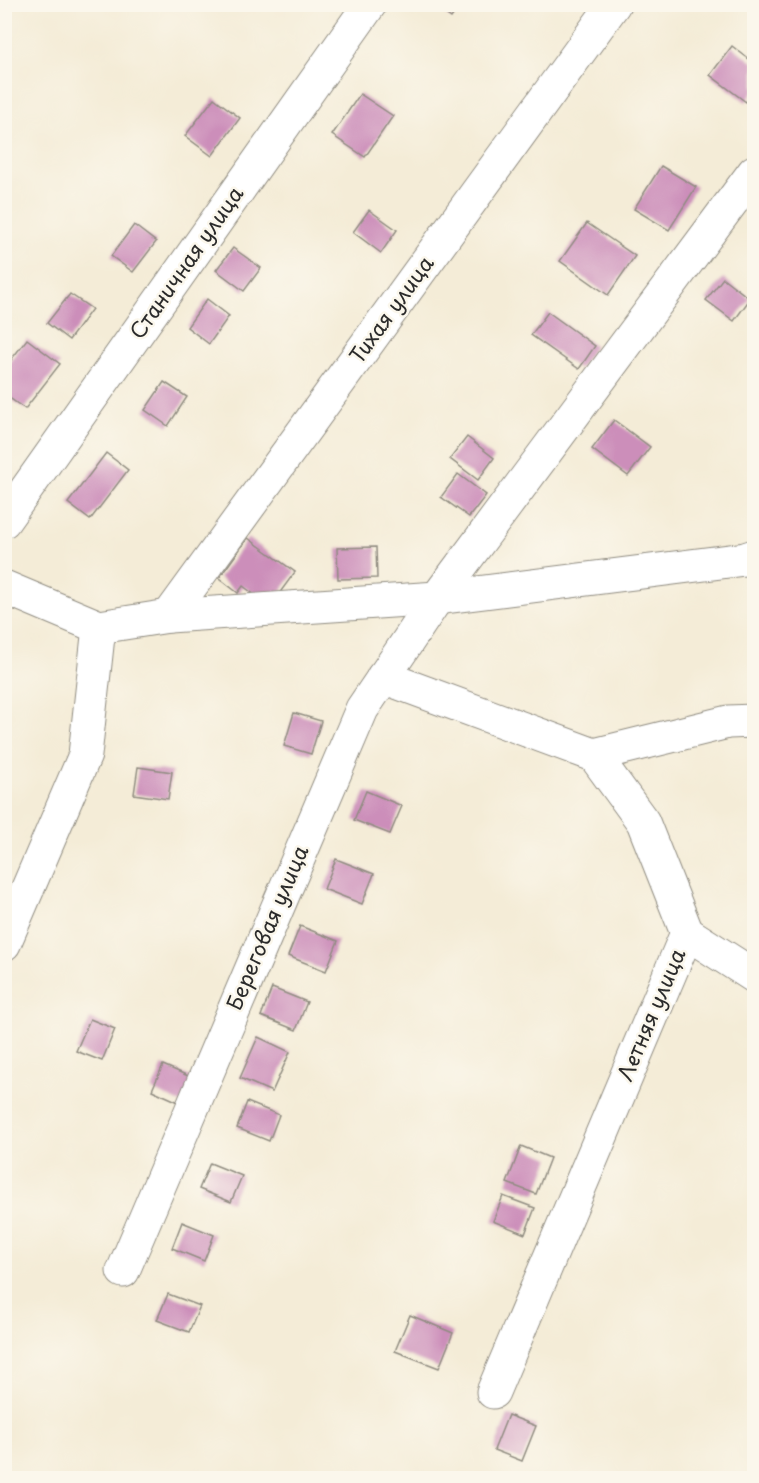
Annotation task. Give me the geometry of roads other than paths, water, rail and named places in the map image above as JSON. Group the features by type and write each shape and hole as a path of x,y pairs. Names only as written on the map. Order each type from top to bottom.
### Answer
{"street":[{"name":"Станичная улица","path":"4,521 369,4"},
{"name":"Тихая улица","path":"170,616 614,4"},
{"path":"436,598 754,172"},
{"path":"4,587 99,627 170,616 436,598 754,556"},
{"name":"Береговая улица","path":"123,1271 362,709 436,598"},
{"path":"4,944 85,755 99,627"},
{"path":"383,677 594,755 728,722 754,721"},
{"name":"Летняя улица","path":"493,1392 687,933 643,822 594,755"},
{"path":"687,933 754,976"}]}
